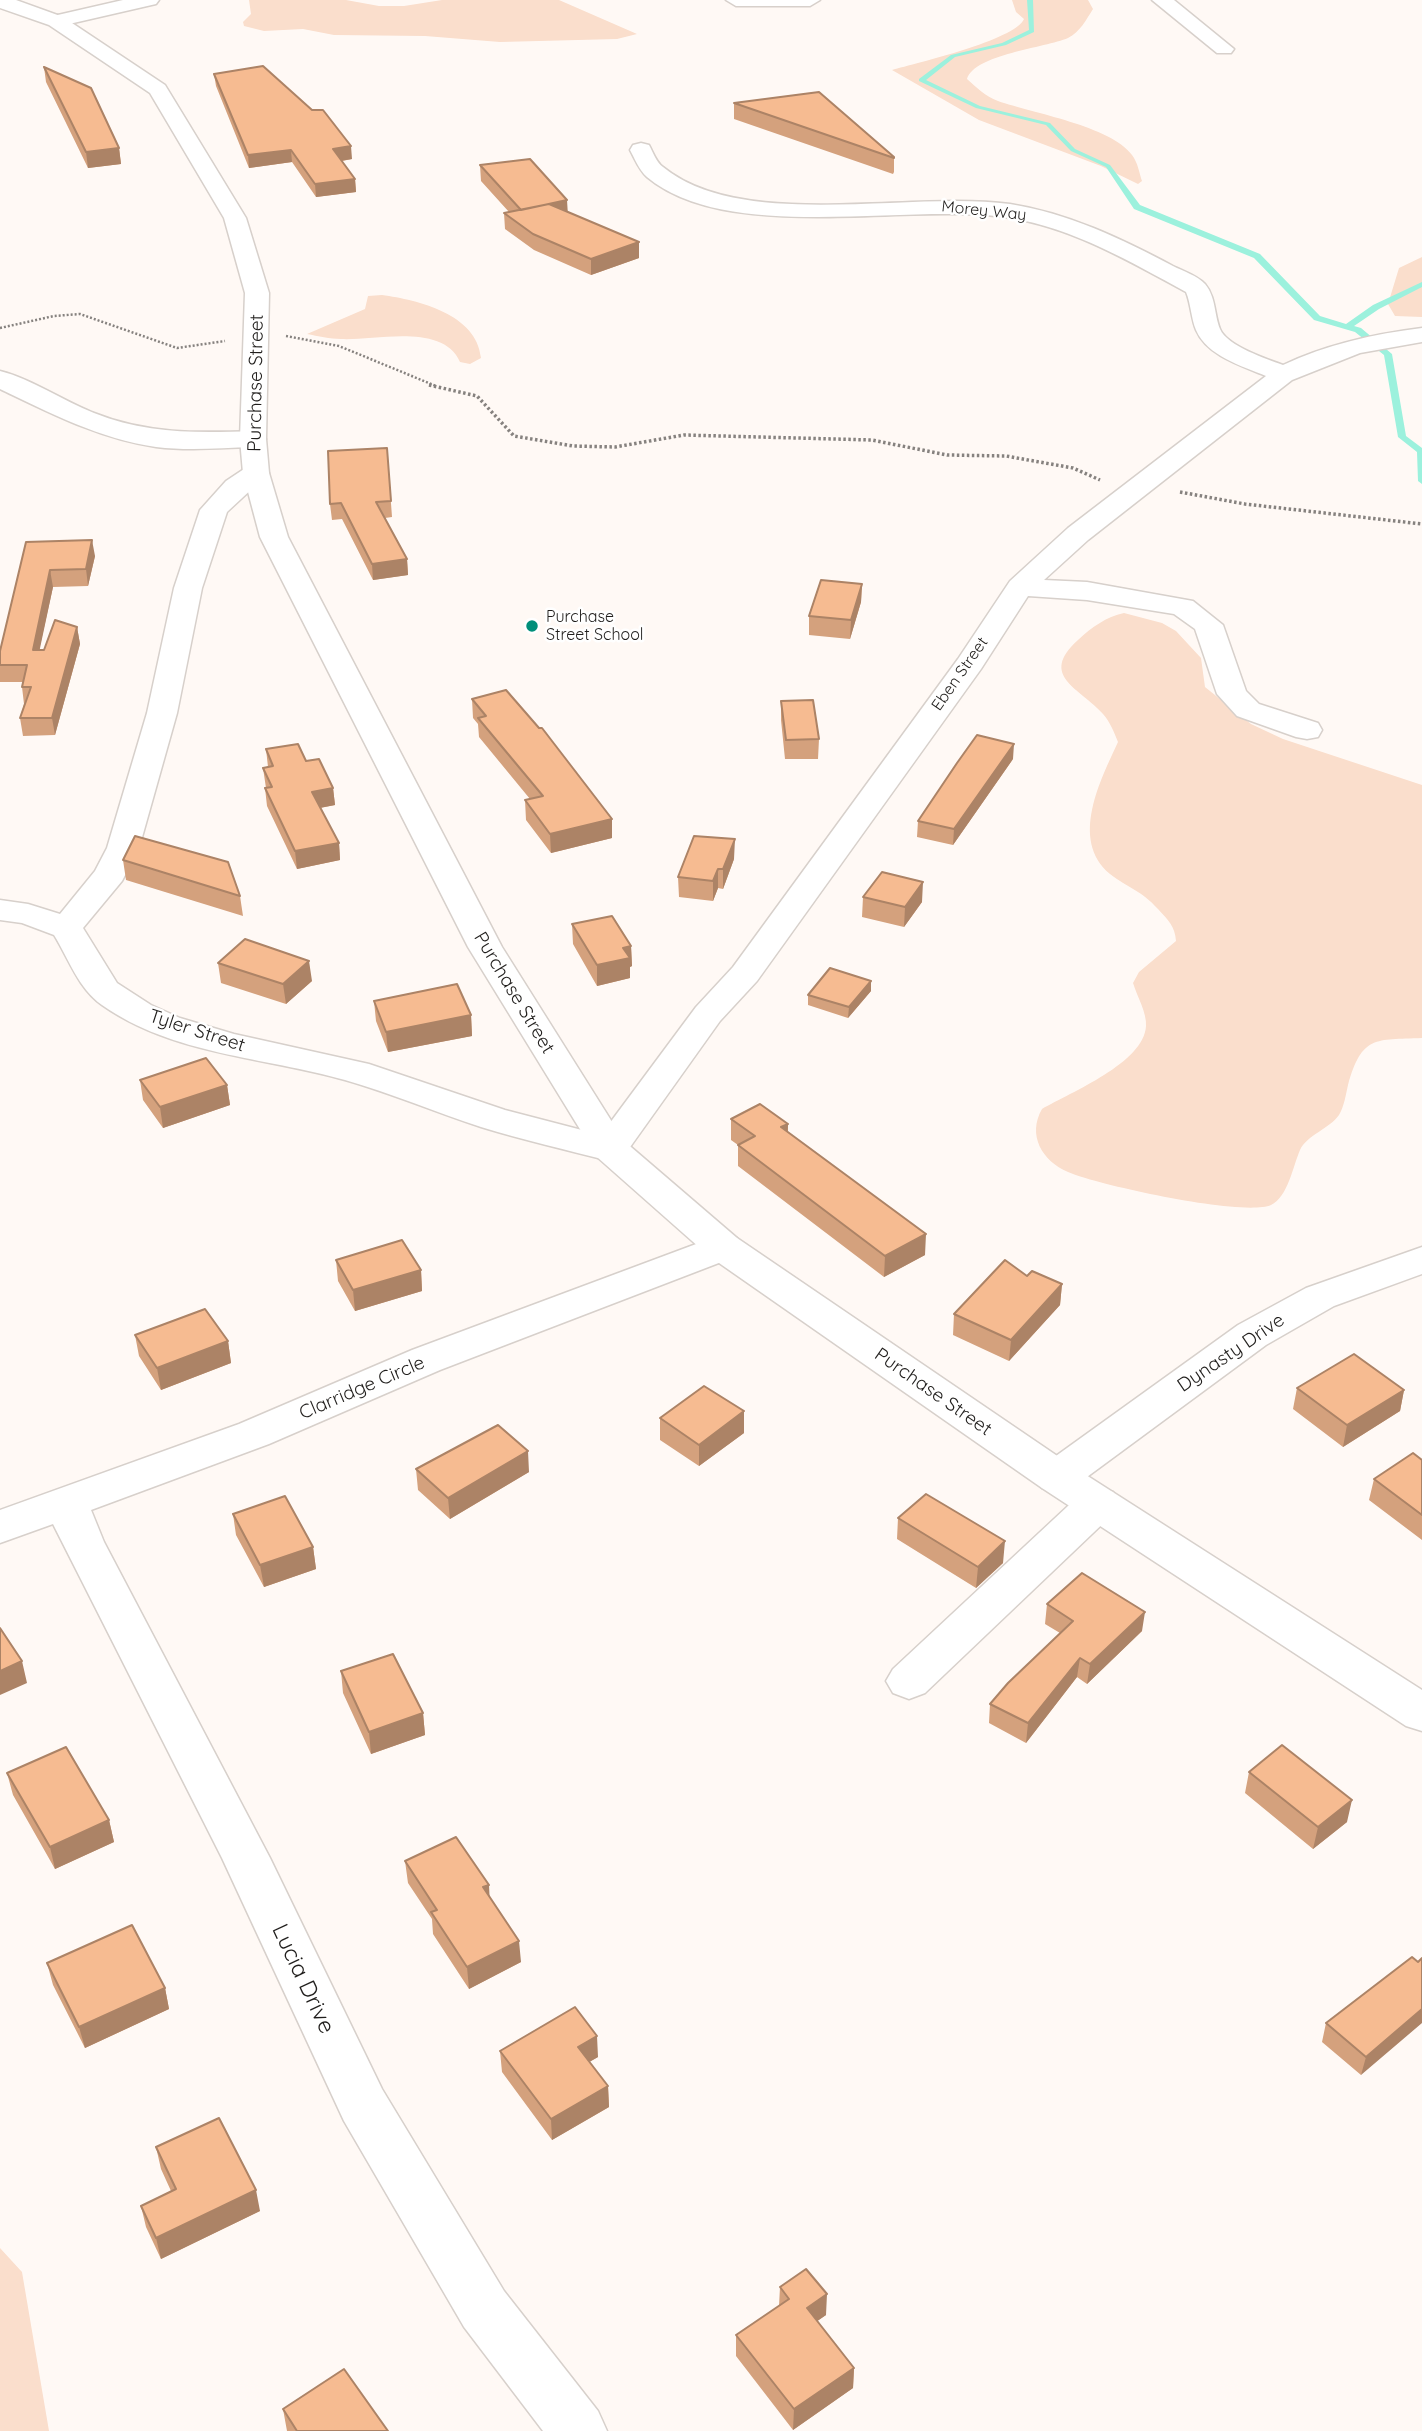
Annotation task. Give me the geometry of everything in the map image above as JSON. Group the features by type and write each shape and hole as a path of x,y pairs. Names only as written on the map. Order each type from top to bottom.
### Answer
{"street":[{"path":"56,21 149,0"},
{"path":"736,0 810,0"},
{"path":"1162,0 1224,49"},
{"name":"Purchase Street","path":"0,1 56,21 158,89 235,218 257,293 253,439 256,473 274,537 485,947 610,1149 723,1247 1058,1477 1422,1713"},
{"name":"Morey Way","path":"641,149 653,171 665,180 687,191 750,206 806,210 976,207 1049,220 1105,241 1195,287 1203,299 1209,332 1218,343 1284,374"},
{"name":"Eben Street","path":"610,1149 708,1014 745,974 970,663 1020,587 1078,534 1284,374 1309,361 1356,345 1422,335"},
{"path":"0,379 93,422 138,436 186,440 253,439"},
{"path":"0,910 28,914 66,928 110,874 122,848 162,713 188,588 214,510 236,487 256,473"},
{"path":"1020,587 1087,591 1183,607 1208,625 1232,694 1248,710 1307,730"},
{"name":"Tyler Street","path":"66,928 79,944 98,984 115,999 163,1024 237,1046 355,1072 512,1124 610,1149"},
{"name":"Clarridge Circle","path":"0,1527 254,1434 426,1360 723,1247"},
{"name":"Dynasty Drive","path":"1058,1477 1252,1335 1320,1297 1422,1260"},
{"path":"909,1681 1098,1503"},
{"name":"Lucia Drive","path":"67,1504 82,1542 246,1858 363,2105 484,2309 578,2431"}],"path":[{"path":"0,328 54,316 80,314 177,348 256,337 294,336 339,346 426,384 477,396 514,436 573,446 615,447 684,435 872,440 947,455 1006,456 1073,468 1135,489 1422,524"}],"shaded area":[{"path":"249,0 346,0 379,6 404,6 442,0 559,0 637,34 617,39 500,42 425,36 334,35 303,29 264,31 244,26 243,22 251,14"},
{"path":"1012,0 1088,0 1093,9 1079,29 1068,38 983,63 973,70 967,79 998,101 1089,128 1122,145 1136,161 1142,181 1138,184 1101,166 979,120 892,70 985,43 1017,27 1024,19 1016,12"},
{"path":"1422,257 1422,317 1395,316 1388,304 1399,268"},
{"path":"382,295 428,306 457,320 469,330 477,343 481,358 470,364 460,362 451,350 439,342 423,338 406,336 341,339 307,334 365,309 368,296"},
{"path":"1124,613 1162,623 1176,631 1201,658 1205,687 1251,724 1283,739 1422,785 1422,1038 1382,1041 1365,1049 1353,1069 1339,1115 1303,1145 1286,1188 1271,1205 1255,1208 1202,1203 1084,1178 1051,1161 1044,1154 1037,1137 1036,1128 1042,1109 1104,1075 1133,1052 1142,1039 1146,1021 1133,983 1139,972 1176,941 1173,927 1158,909 1140,893 1110,874 1098,860 1090,827 1092,809 1118,742 1105,717 1074,689 1062,672 1062,663 1067,652 1078,640 1100,623"},
{"path":"0,2248 22,2272 49,2431 0,2431"}],"building":[{"path":"263,66 312,110 323,110 351,146 333,149 355,179 315,184 291,150 248,155 214,74"},
{"path":"44,67 91,88 119,148 86,152"},
{"path":"819,92 894,157 894,158 734,103"},
{"path":"530,159 567,200 521,210 480,165"},
{"path":"549,204 639,242 591,259 533,234 504,213"},
{"path":"387,448 391,501 376,502 407,559 372,564 341,503 330,504 328,451"},
{"path":"92,540 86,569 50,570 33,650 44,650 55,620 77,627 52,718 20,718 31,687 22,687 27,665 0,665 0,651 26,542"},
{"path":"821,580 862,584 851,620 809,616"},
{"path":"506,690 539,728 542,728 612,819 550,834 525,800 543,796 478,718 486,716 472,699"},
{"path":"813,700 819,739 786,740 781,701"},
{"path":"977,735 1014,744 954,829 918,821 957,763"},
{"path":"298,744 306,761 319,759 333,788 312,792 339,843 295,851 265,788 272,787 263,768 273,766 266,749"},
{"path":"135,836 228,862 240,896 123,860"},
{"path":"694,836 735,839 723,869 718,869 713,881 678,877"},
{"path":"882,872 923,882 905,907 863,897"},
{"path":"612,916 631,946 623,948 630,958 597,965 572,924"},
{"path":"245,939 309,961 283,984 218,963"},
{"path":"830,968 871,981 849,1007 808,995"},
{"path":"457,984 471,1015 386,1032 374,1001"},
{"path":"206,1058 227,1085 160,1107 140,1080"},
{"path":"760,1104 788,1124 781,1127 926,1234 885,1256 738,1145 755,1136 731,1119"},
{"path":"402,1240 421,1270 353,1290 336,1260"},
{"path":"1005,1260 1027,1276 1032,1271 1062,1284 1011,1340 954,1314"},
{"path":"205,1309 228,1341 157,1368 135,1335"},
{"path":"1354,1354 1404,1390 1347,1425 1297,1388"},
{"path":"704,1386 744,1411 699,1445 660,1418"},
{"path":"498,1425 528,1451 448,1498 416,1469"},
{"path":"1413,1453 1422,1460 1422,1515 1374,1479"},
{"path":"926,1494 1005,1541 978,1567 898,1518"},
{"path":"285,1496 313,1547 260,1565 233,1514"},
{"path":"1082,1573 1145,1612 1090,1664 1080,1658 1028,1723 990,1704 1008,1683 1073,1621 1047,1604"},
{"path":"0,1628 22,1661 0,1671"},
{"path":"393,1654 423,1713 369,1732 341,1671"},
{"path":"1282,1745 1352,1800 1318,1827 1249,1772"},
{"path":"66,1747 109,1820 50,1847 7,1773"},
{"path":"456,1837 489,1885 483,1887 519,1941 467,1967 431,1912 437,1910 405,1861"},
{"path":"132,1925 165,1988 79,2027 47,1963"},
{"path":"1412,1957 1418,1962 1422,1958 1422,2009 1366,2057 1326,2023"},
{"path":"575,2007 597,2036 578,2047 608,2086 551,2119 500,2051"},
{"path":"219,2118 256,2190 156,2238 141,2206 176,2189 156,2147"},
{"path":"806,2269 827,2294 807,2308 854,2368 794,2409 736,2335 789,2299 780,2287"},
{"path":"344,2369 388,2431 297,2431 283,2409"}],"waterway":[{"path":"1030,0 1032,31 1004,44 953,56 921,80 978,107 1048,124 1073,150 1108,166 1137,207 1257,256 1317,318 1358,330 1388,354 1402,437 1421,451 1422,481"},
{"path":"1349,326 1376,307 1422,284"}],"place":[{"name":"Purchase Street School","path":"532,626"}]}
